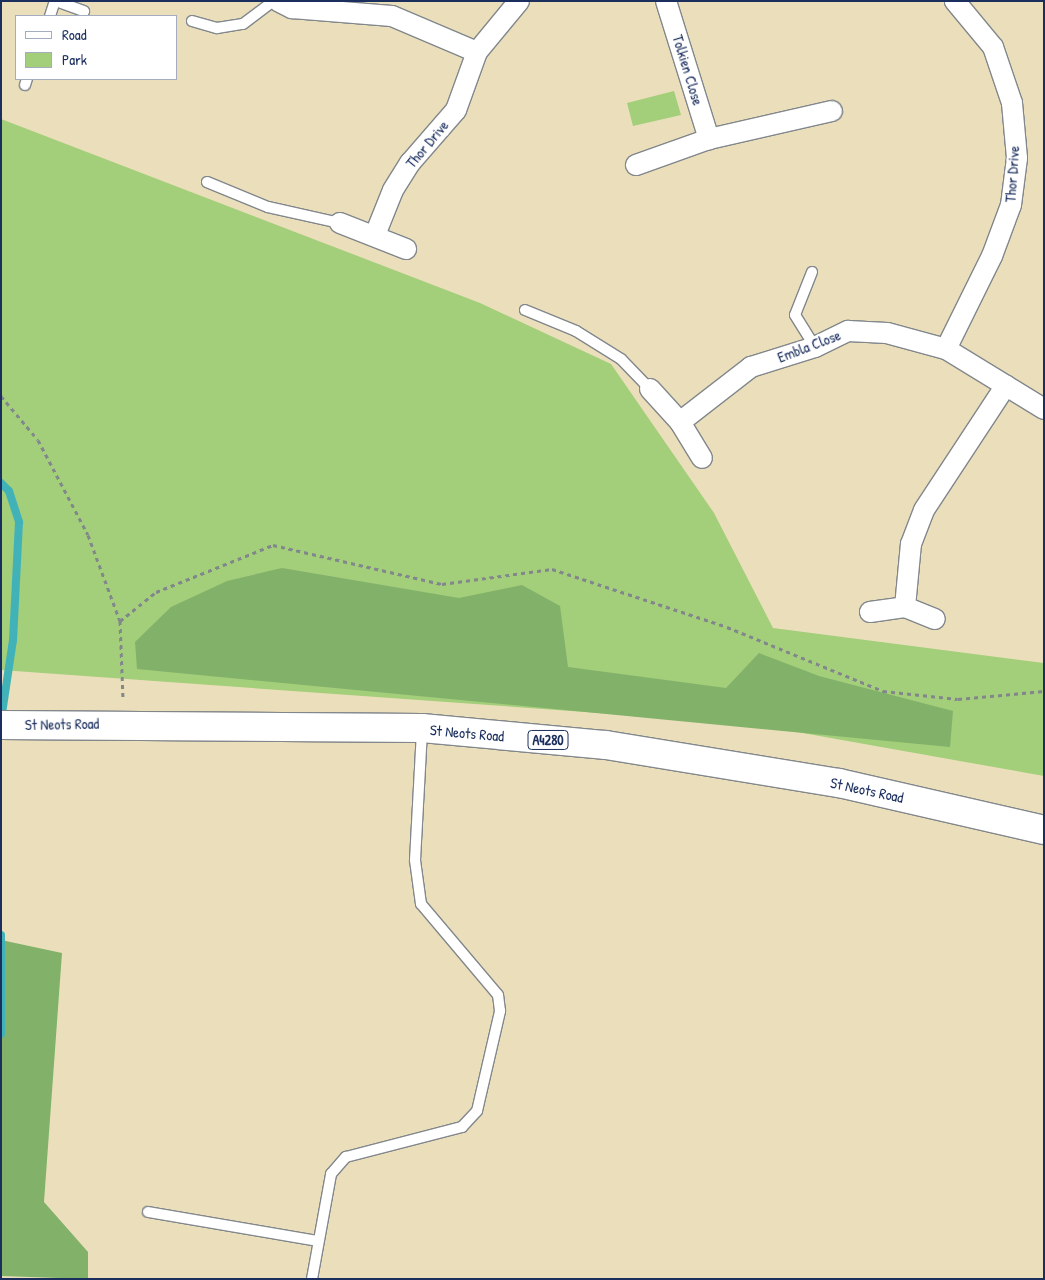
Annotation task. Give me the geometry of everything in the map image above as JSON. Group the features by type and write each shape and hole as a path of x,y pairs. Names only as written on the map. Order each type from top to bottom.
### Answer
{"main road":[{"name":"St Neots Road","path":"1,725 124,723 422,728 606,746 839,783 1044,830"}],"street":[{"path":"278,1 292,8 392,16 477,52"},
{"name":"Thor Drive","path":"375,235 393,190 410,163 456,110 477,52 520,1"},
{"name":"Tolkien Close","path":"666,1 709,139"},
{"name":"Thor Drive","path":"946,349 992,256 1011,204 1016,158 1012,103 993,47 955,1"},
{"path":"636,165 709,139 832,111"},
{"path":"340,223 375,235 406,249"},
{"name":"Embla Close","path":"680,422 751,367 815,347 848,331 887,333 946,349 1044,409"},
{"path":"905,607 911,544 924,510 1006,385"},
{"path":"650,389 680,422 702,458"},
{"path":"870,612 905,607 935,619"}],"lane":[{"path":"50,15 56,1 84,11"},
{"path":"192,21 217,28 243,24 273,1"},
{"path":"207,182 268,207 340,223"},
{"path":"812,272 795,316 815,347"},
{"path":"525,310 576,331 621,359 650,389"},
{"path":"312,1279 316,1241 331,1174 346,1157 438,1137 462,1127 477,1111 500,1011 498,995 422,904 415,860 422,728"},
{"path":"148,1212 316,1241"}],"path":[{"path":"1,396 38,440 88,535 120,621 124,723"},
{"path":"120,621 156,592 273,545 442,584 552,569 727,627 883,691 958,699 1044,691"}],"green space":[{"path":"674,91 681,115 633,126 627,103"},
{"path":"1,119 480,303 611,364 714,513 773,628 1044,663 1044,776 752,724 1,670"},
{"path":"282,568 459,598 522,585 560,606 568,667 726,688 759,653 819,676 953,711 950,747 137,669 135,642 171,607 227,581"},
{"path":"1,940 62,953 44,1202 88,1252 88,1279 1,1276"}],"waterway":[{"path":"1,483 9,491 19,522 13,640 1,720"},
{"path":"1,935 1,1034"}]}
